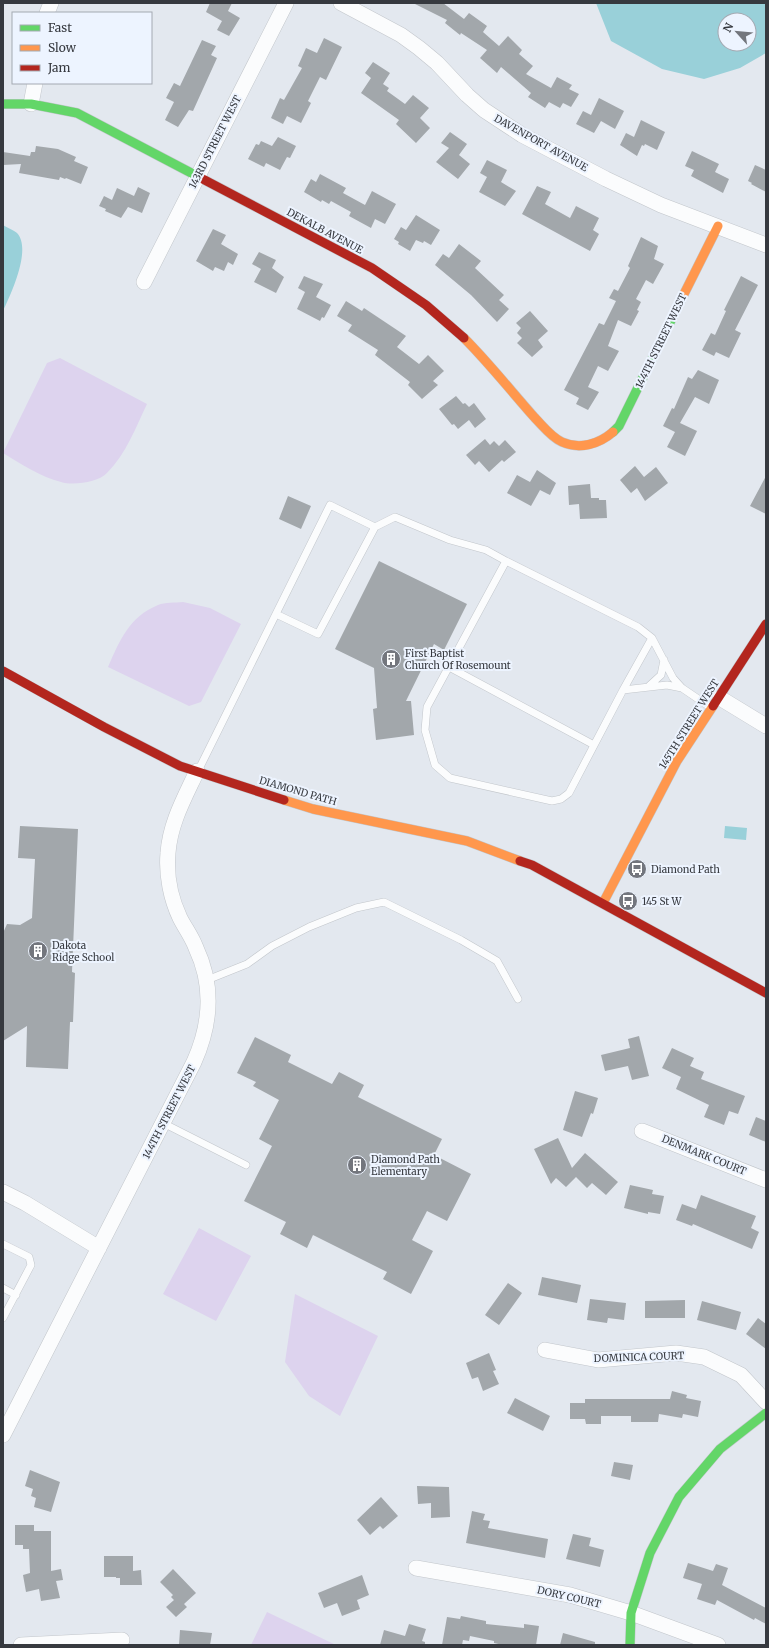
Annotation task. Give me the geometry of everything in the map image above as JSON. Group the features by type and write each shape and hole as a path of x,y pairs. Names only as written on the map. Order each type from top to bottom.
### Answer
{"street":[{"name":"143RD STREET WEST","path":"144,282 286,3"},
{"name":"DAVENPORT AVENUE","path":"341,3 394,31 419,48 467,95 503,124 633,192 661,205 766,244"},
{"path":"31,104 34,84"},
{"name":"DEKALB AVENUE","path":"3,104 31,104 77,113 349,255 394,282 435,313 474,348 527,410 553,436 562,442 572,445 593,444"},
{"name":"144TH STREET WEST","path":"593,444 608,437 619,426 718,226"},
{"name":"145TH STREET WEST","path":"603,904 677,761 766,624"},
{"name":"DIAMOND PATH","path":"3,671 104,727 180,766 313,809 467,841 532,865 766,992"},
{"path":"716,703 766,726"},
{"name":"144TH STREET WEST","path":"3,1435 163,1123 201,1047 206,1030 208,1013 207,980 196,947 180,918 174,902 168,870 168,853 174,821 197,771"},
{"name":"DENMARK COURT","path":"642,1131 766,1180"},
{"path":"3,1192 25,1203 99,1248"},
{"name":"DOMINICA COURT","path":"545,1350 598,1360 676,1354 704,1357 741,1375 766,1402"},
{"path":"630,1645 631,1613 650,1553 679,1497 720,1449 766,1414"},
{"name":"DORY COURT","path":"416,1568 570,1595 631,1613 718,1645"},
{"path":"21,1645 122,1640"}],"lane":[{"path":"197,771 330,505 375,527"},
{"path":"276,614 318,634 375,527 395,517 450,540 486,550 638,627 652,638 673,678 682,688"},
{"path":"506,560 427,707 425,730 435,765 450,778 552,801 561,799 569,793 652,638"},
{"path":"649,686 661,676 664,660"},
{"path":"449,667 594,746"},
{"path":"623,690 667,685 682,688 716,703"},
{"path":"207,980 247,964 272,946 309,927 356,908 384,902 461,940 497,961 518,999"},
{"path":"163,1123 246,1166"},
{"path":"3,1244 29,1258 31,1265 3,1318"},
{"path":"3,1288 16,1295"}],"shaded area":[{"path":"60,358 147,404 130,440 114,466 103,476 92,481 72,484 54,480 31,470 3,453 47,363"},
{"path":"183,602 210,608 241,624 201,702 189,706 108,667 121,639 140,616 148,610 161,604"},
{"path":"199,1228 251,1256 216,1321 163,1294"},
{"path":"295,1294 378,1336 340,1416 309,1396 285,1362"},
{"path":"267,1612 336,1645 251,1645"}],"water":[{"path":"596,3 766,3 766,53 740,68 704,79 662,69 611,41"},
{"path":"3,225 17,233 21,240 22,250 19,272 3,311"},
{"path":"725,826 747,828 746,840 724,838"}],"building":[{"path":"210,3 232,3 228,11 240,18 229,36 217,30 222,21 206,12"},
{"path":"413,3 443,3 464,19 469,13 487,26 483,32 499,46 508,36 522,50 519,54 533,66 526,74 551,88 557,77 572,85 569,89 579,94 571,107 563,103 560,108 549,102 545,108 528,97 531,93 501,67 497,73 480,58 487,50 461,33 460,35 445,23 447,20"},
{"path":"324,38 342,47 326,80 320,77 308,101 311,103 301,123 287,116 283,124 271,118 280,98 284,100 302,68 298,66 306,48 317,53"},
{"path":"202,40 216,46 211,55 217,58 193,111 189,110 178,127 165,120 174,102 166,98 174,83 180,86"},
{"path":"373,62 390,73 383,84 389,88 387,91 405,104 413,95 429,108 420,118 430,128 416,143 396,124 399,120 361,93 371,78 365,73"},
{"path":"599,98 624,111 615,129 601,121 594,133 576,124 583,111 591,115"},
{"path":"641,120 665,132 657,150 645,144 644,146 642,145 637,156 620,145 626,133 634,137"},
{"path":"450,132 467,144 459,155 470,164 458,179 436,162 449,148 441,143"},
{"path":"278,137 296,146 290,158 287,157 280,170 266,163 264,167 248,159 256,144 259,145 261,141 272,146"},
{"path":"36,146 58,149 76,157 74,161 88,167 81,184 66,178 60,177 59,180 19,173 21,164 3,165 3,152 30,156 31,152 35,152"},
{"path":"692,151 719,164 715,172 729,179 723,193 691,176 694,170 685,166"},
{"path":"487,160 507,170 501,182 516,191 505,206 479,192 487,177 480,173"},
{"path":"755,165 766,170 766,192 748,181"},
{"path":"320,174 346,188 343,193 365,205 372,191 396,204 385,224 375,219 371,228 349,216 351,212 331,201 329,204 322,200 321,202 304,192 311,179 316,182"},
{"path":"537,186 551,192 545,204 570,218 576,206 599,218 593,230 599,234 590,251 522,214"},
{"path":"138,187 150,193 142,213 128,207 121,218 105,211 106,209 99,206 104,196 112,200 117,188 134,196"},
{"path":"416,215 440,230 431,245 424,241 423,243 416,240 410,251 398,244 399,242 394,239 401,227 406,230"},
{"path":"213,229 226,235 221,244 238,254 233,265 228,262 224,271 215,267 213,271 196,261"},
{"path":"641,237 658,246 654,259 664,264 653,284 646,280 636,299 641,302 637,310 639,311 631,326 618,320 608,346 619,351 608,371 598,366 588,387 599,392 588,410 576,404 579,398 564,390 599,323 604,325 616,301 609,298 614,289 618,291 630,268 628,266"},
{"path":"459,244 481,261 475,268 504,295 499,300 509,309 497,322 471,295 435,265 443,254 449,258"},
{"path":"259,252 276,260 272,268 284,277 276,293 254,282 261,269 252,264"},
{"path":"304,276 323,284 316,297 331,305 324,318 322,317 320,321 297,309 305,292 298,288"},
{"path":"741,276 758,285 735,330 741,333 729,358 716,352 714,356 702,350 711,333 715,335 726,311 724,310"},
{"path":"346,301 362,311 364,308 406,336 397,347 419,364 428,355 444,371 433,381 438,385 422,399 408,385 410,382 375,355 378,350 348,331 352,325 337,316"},
{"path":"530,311 548,331 538,340 543,347 532,357 517,343 522,338 517,333 521,328 516,323"},
{"path":"698,370 719,380 709,404 695,397 680,423 697,431 685,456 667,447 675,432 663,426 672,408 674,409 688,377 692,379"},
{"path":"456,396 463,404 465,403 469,407 474,403 486,419 475,428 469,420 458,429 454,424 452,425 439,409"},
{"path":"485,439 490,445 494,441 499,446 505,440 516,452 504,462 502,460 489,472 479,461 475,465 466,455"},
{"path":"635,466 644,477 656,467 668,483 645,501 637,488 631,493 620,480"},
{"path":"537,470 556,483 550,495 540,490 531,506 507,493 517,475 530,482"},
{"path":"766,476 766,514 750,506"},
{"path":"590,484 591,498 606,500 607,518 580,519 579,504 569,505 568,486"},
{"path":"288,496 311,506 301,529 279,519"},
{"name":"First Baptist Church Of Rosemount","path":"379,561 467,604 444,650 434,644 406,701 411,701 414,735 376,740 373,709 377,708 374,668 335,649"},
{"name":"Dakota Ridge School","path":"20,826 78,829 72,972 75,973 73,1022 70,1022 68,1069 26,1067 27,1026 3,1041 3,933 7,924 20,925 32,918 35,859 18,858"},
{"path":"639,1036 649,1076 632,1080 628,1066 605,1071 601,1055 630,1048 628,1039"},
{"name":"Diamond Path Elementary","path":"255,1037 291,1055 288,1062 332,1084 339,1072 364,1085 358,1097 442,1139 434,1155 471,1174 447,1221 427,1211 412,1240 433,1251 411,1294 383,1279 387,1272 313,1235 307,1248 280,1234 286,1222 244,1201 272,1146 259,1139 279,1100 253,1086 256,1082 237,1073"},
{"path":"672,1048 694,1058 690,1066 704,1072 701,1079 745,1096 738,1114 729,1111 724,1125 704,1117 709,1105 676,1089 681,1077 662,1068"},
{"path":"575,1091 598,1098 593,1114 591,1113 582,1137 563,1130"},
{"path":"756,1117 766,1121 766,1142 749,1135"},
{"path":"558,1138 572,1168 585,1153 618,1182 606,1195 592,1183 587,1188 576,1177 566,1187 556,1178 551,1184 534,1149"},
{"path":"630,1185 653,1190 652,1194 664,1196 660,1214 648,1212 648,1214 624,1208"},
{"path":"701,1195 756,1216 751,1228 759,1232 752,1249 693,1224 692,1226 676,1220 682,1204 696,1209"},
{"path":"542,1277 581,1285 577,1303 538,1295"},
{"path":"508,1283 522,1293 499,1325 485,1315"},
{"path":"590,1299 626,1303 624,1320 608,1318 607,1323 587,1320"},
{"path":"685,1300 685,1318 645,1318 645,1301"},
{"path":"702,1301 741,1312 736,1330 697,1320"},
{"path":"758,1318 766,1324 766,1349 746,1334"},
{"path":"489,1353 496,1370 493,1371 499,1384 483,1391 478,1377 472,1379 466,1363"},
{"path":"672,1391 687,1395 686,1398 701,1401 698,1417 683,1414 682,1418 659,1414 658,1422 631,1422 631,1416 601,1416 601,1424 586,1424 585,1419 570,1419 570,1403 585,1403 585,1399 670,1399"},
{"path":"515,1398 550,1416 543,1431 507,1413"},
{"path":"614,1462 633,1465 630,1480 611,1476"},
{"path":"30,1470 60,1482 51,1512 34,1507 36,1498 31,1496 33,1489 25,1486"},
{"path":"417,1486 449,1487 450,1517 431,1518 431,1503 418,1504"},
{"path":"381,1497 398,1516 383,1529 380,1526 370,1535 357,1520"},
{"path":"472,1511 485,1514 483,1520 490,1521 488,1528 548,1539 545,1558 466,1543"},
{"path":"15,1525 34,1525 34,1531 51,1531 51,1571 61,1569 63,1580 56,1581 60,1598 41,1601 39,1589 26,1592 23,1575 30,1573 29,1549 23,1549 23,1545 15,1545"},
{"path":"573,1534 591,1538 589,1546 604,1550 600,1567 566,1559"},
{"path":"104,1556 133,1556 133,1571 141,1570 142,1585 120,1585 120,1578 104,1577"},
{"path":"688,1563 713,1571 716,1564 728,1568 722,1585 766,1608 766,1624 755,1618 754,1620 717,1600 715,1605 697,1599 702,1584 683,1578"},
{"path":"173,1569 196,1593 184,1604 187,1607 176,1617 166,1607 174,1600 171,1597 173,1595 160,1582"},
{"path":"362,1575 369,1595 357,1600 360,1609 342,1616 337,1603 324,1608 318,1593"},
{"path":"461,1616 486,1621 486,1624 524,1628 524,1624 539,1626 536,1645 503,1645 494,1643 494,1641 470,1636 469,1641 463,1640 462,1645 442,1645 447,1617 460,1619"},
{"path":"409,1624 426,1629 422,1641 425,1642 425,1645 380,1645 384,1630 405,1636"},
{"path":"180,1630 212,1633 210,1645 179,1645"},
{"path":"563,1633 595,1642 595,1645 560,1645"}],"traffic: fast":[{"path":"3,104 31,104 77,113 197,176"},
{"path":"613,432 619,426 682,298"},
{"path":"630,1645 631,1613 650,1553 679,1497 720,1449 766,1413"}],"traffic: slow":[{"path":"682,298 718,226"},
{"path":"464,338 535,418 558,440 576,446 582,446 602,440 613,432"},
{"path":"603,903 677,761 713,706"},
{"path":"284,800 313,809 467,841 520,861"}],"traffic: jam":[{"path":"197,176 372,268 426,305 464,338"},
{"path":"713,706 766,624"},
{"path":"3,671 104,727 180,766 284,800"},
{"path":"520,861 532,865 766,993"}],"place":[{"name":"First Baptist Church Of Rosemount","path":"391,659"},
{"name":"Diamond Path","path":"637,869"},
{"name":"145 St W","path":"628,901"},
{"name":"Dakota Ridge School","path":"38,951"},
{"name":"Diamond Path Elementary","path":"357,1165"}]}
